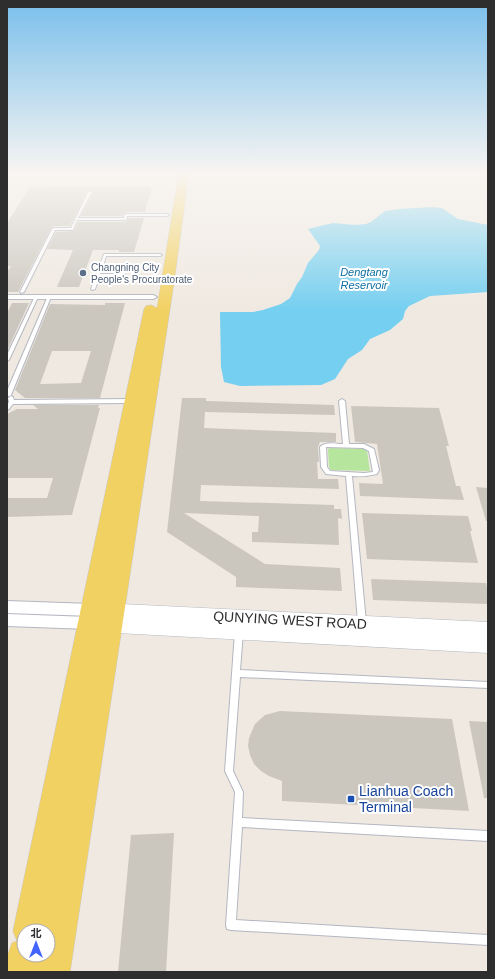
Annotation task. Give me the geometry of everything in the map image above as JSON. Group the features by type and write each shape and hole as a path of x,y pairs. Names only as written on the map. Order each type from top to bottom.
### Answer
{"main road":[{"path":"31,923 167,219"},
{"path":"53,972 177,219"},
{"path":"90,617 112,618"},
{"name":"QUNYING WEST ROAD","path":"112,618 362,624 488,631"},
{"name":"QUNYING WEST ROAD","path":"112,618 240,630 488,644"}],"street":[{"path":"7,297 153,297"},
{"path":"7,607 90,617"},
{"path":"7,620 90,617"}],"lane":[{"path":"22,292 52,230 72,229 76,219 125,219"},
{"path":"93,289 105,255 160,255"},
{"path":"98,275 122,275 125,267 101,267"},
{"path":"7,360 36,297"},
{"path":"12,402 12,399 7,395 49,297"},
{"path":"7,408 12,402 132,401"},
{"path":"342,401 346,445"},
{"path":"326,445 346,445 364,446 372,450 376,470 374,474 348,475 328,473 324,467 323,448 326,445"},
{"path":"348,475 362,624"},
{"path":"240,630 229,771 239,792 231,925 488,940"},
{"path":"236,673 488,685"},
{"path":"237,822 488,836"}],"green space":[{"path":"328,449 363,449 367,451 370,471 331,470 329,467"}],"water":[{"name":"Dengtang Reservoir","path":"375,219 458,219 488,225 488,292 430,296 409,306 405,311 403,319 390,330 370,339 362,350 348,359 335,379 321,385 240,386 224,382 221,367 220,312 253,312 263,310 281,304 290,298 308,263 319,250 320,246 308,229 333,223 355,225 371,222"}],"building":[{"path":"10,219 74,219 70,226 54,226 51,228 18,292 7,292 7,272 11,266 7,266 7,223"},
{"path":"128,219 144,219 134,252 119,252 119,250 93,250 79,287 57,287 73,250 47,249 56,232 74,231 78,222 125,222"},
{"path":"12,303 29,303 7,351 7,313"},
{"path":"105,303 125,303 100,398 25,398 15,390 50,304 105,305","holes":["52,351 91,351 81,383 40,384"]},
{"path":"182,398 206,398 206,401 334,405 335,415 205,412 204,428 336,433 336,442 320,442 318,447 319,462 317,462 318,479 338,479 339,489 201,485 200,501 334,505 334,509 341,509 342,519 338,518 339,545 252,542 252,532 258,532 259,516 184,513 265,564 340,568 342,591 236,587 236,577 167,532"},
{"path":"33,405 99,405 98,408 100,408 72,515 7,517 7,498 47,498 53,478 7,478 7,414 17,409 38,409"},
{"path":"351,406 439,408 449,446 446,446 456,486 460,486 464,500 360,496 359,483 383,484 377,444 355,442"},
{"path":"476,487 488,488 488,521 486,521"},
{"path":"362,513 468,516 478,563 367,559"},
{"path":"371,579 486,583 488,604 373,600"},
{"path":"280,711 452,719 469,811 282,801 282,781 269,776 254,764 248,746 249,738 255,724 265,715"},
{"path":"469,721 488,722 488,798 484,798"},
{"path":"174,833 166,972 118,972 131,835"}],"place":[{"name":"Changning City People's Procuratorate","path":"83,273"},
{"name":"Lianhua Coach Terminal","path":"351,799"}]}
